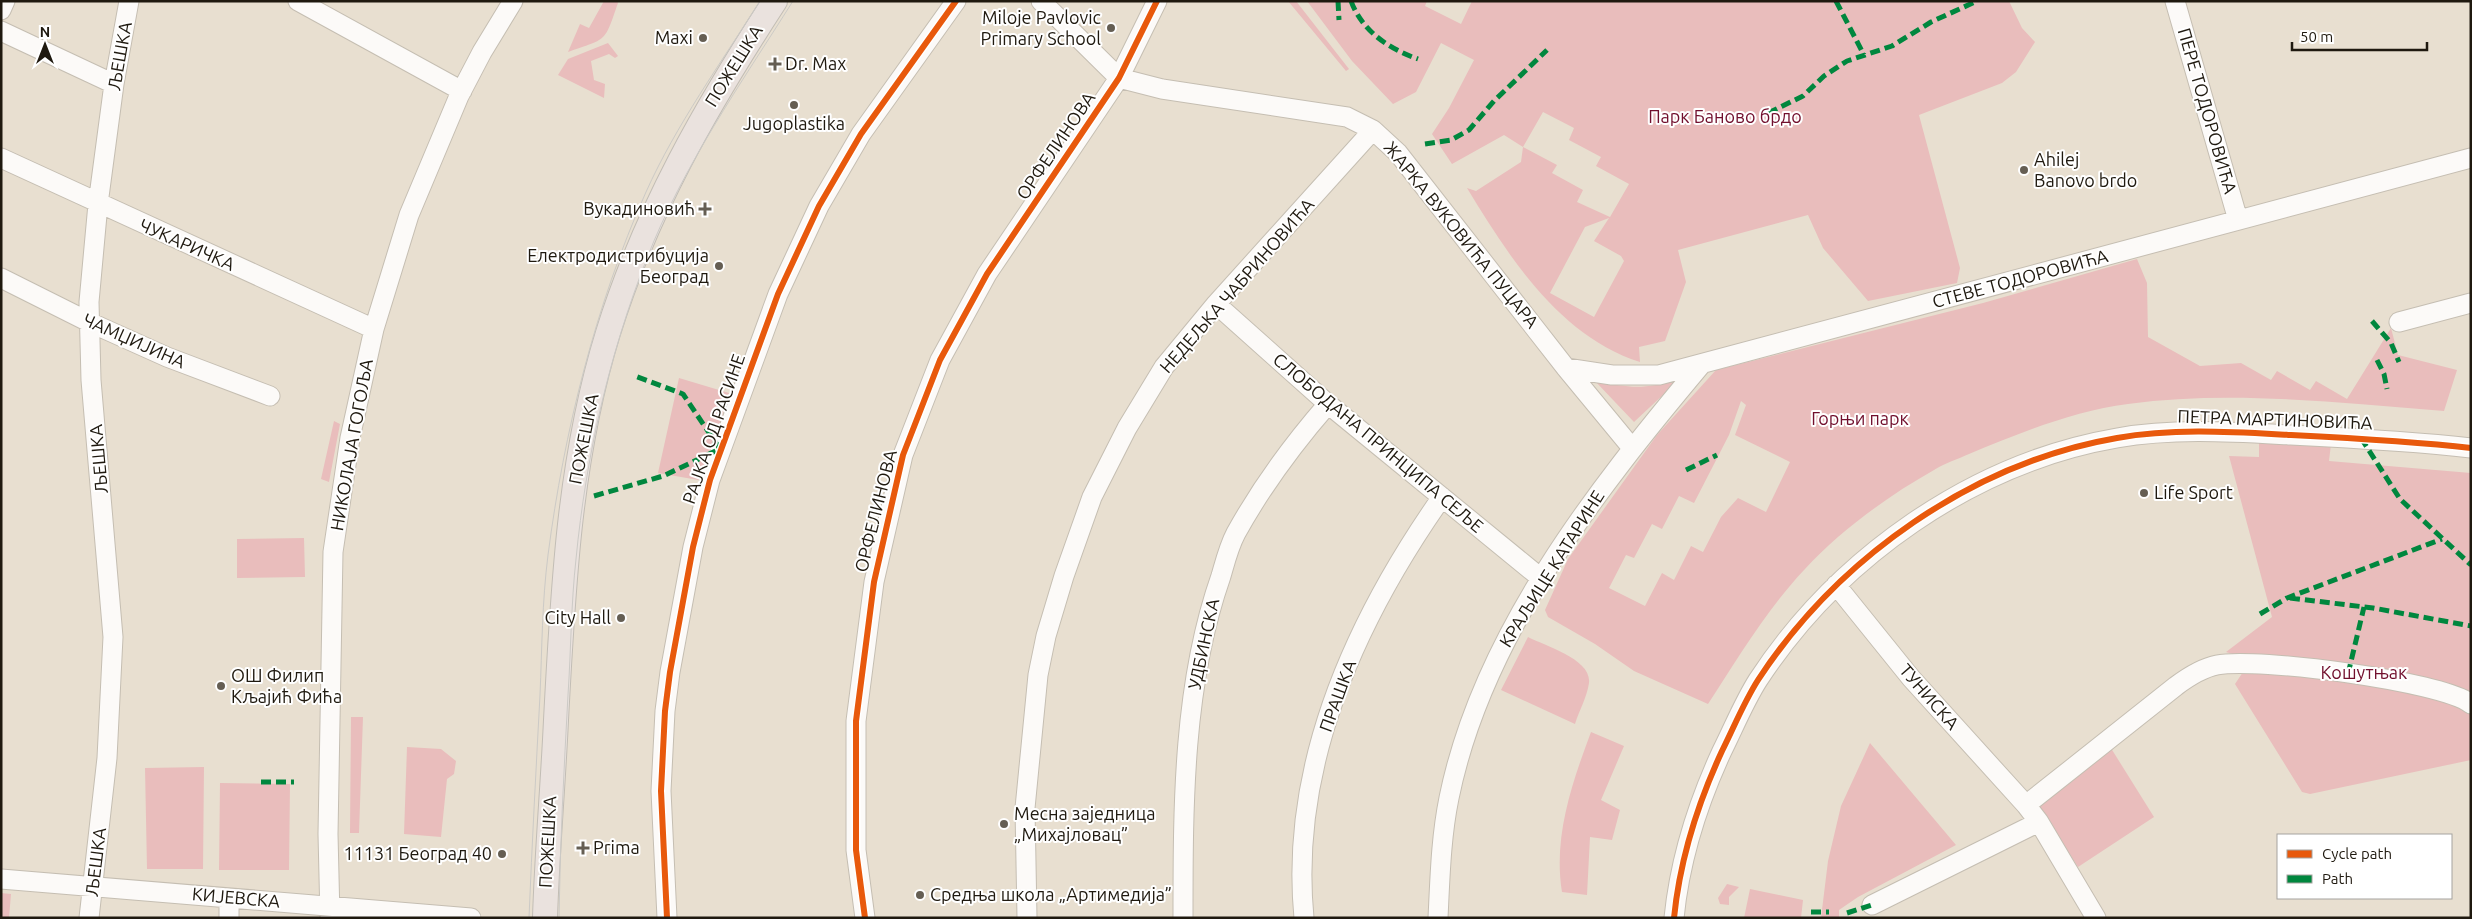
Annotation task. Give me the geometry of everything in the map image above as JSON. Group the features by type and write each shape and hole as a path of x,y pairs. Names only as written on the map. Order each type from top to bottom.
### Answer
{"main road":[{"name":"ПОЖЕШКА","path":"545,918 550,809 570,508 582,437 602,355 637,253 681,156 699,122 775,1"}],"street":[{"path":"1,10 5,1"},
{"name":"ЉЕШКА","path":"89,918 107,758 113,637 91,380 89,322 98,204 114,84 129,1"},
{"path":"298,1 462,91"},
{"name":"НИКОЛАЈА ГОГОЉА","path":"330,912 328,815 333,552 350,438 374,329 410,215 462,91 482,52 513,1"},
{"name":"РАЈКА ОД РАСИНЕ","path":"667,918 661,791 666,711 670,672 693,547 710,480 778,294 819,206 861,134 956,1"},
{"path":"1041,1 1119,78 1157,1"},
{"name":"ПЕРЕ ТОДОРОВИЋА","path":"2175,1 2238,220"},
{"path":"1,31 114,84"},
{"name":"ЖАРКА ВУКОВИЋА ПУЦАРА","path":"1119,78 1162,89 1347,117 1373,130 1398,153 1566,368 1632,448"},
{"name":"ОРФЕЛИНОВА","path":"865,918 856,850 856,721 874,582 903,455 940,360 987,274 1119,78"},
{"name":"НЕДЕЉКА ЧАБРИНОВИЋА","path":"1027,918 1025,808 1033,712 1046,636 1064,576 1092,497 1127,428 1164,367 1216,304 1373,130"},
{"name":"ЧУКАРИЧКА","path":"1,158 374,329"},
{"name":"СТЕВЕ ТОДОРОВИЋА","path":"1566,368 1634,376 1659,375 2471,158"},
{"name":"ЧАМЏИЈИНА","path":"1,278 89,322 167,357 270,396"},
{"name":"СЛОБОДАНА ПРИНЦИПА СЕЉЕ","path":"1216,304 1328,404 1542,579"},
{"path":"2399,322 2471,304"},
{"name":"КРАЉИЦЕ КАТАРИНЕ","path":"1438,918 1443,834 1449,797 1463,745 1482,691 1542,579 1604,485 1701,365"},
{"name":"УДБИНСКА","path":"1183,918 1183,826 1193,700 1210,608 1235,534 1273,476 1328,404"},
{"name":"ПЕТРА МАРТИНОВИЋА","path":"1674,918 1685,850 1695,816 1739,715 1757,682 1782,647 1836,585 1883,544 1951,499 2022,466 2091,442 2148,434 2214,431 2389,439 2471,448"},
{"name":"ПРАШКА","path":"1304,918 1304,823 1331,703 1360,638 1408,546 1442,496"},
{"name":"ТУНИСКА","path":"1836,585 1911,678 2026,804 2039,822 2096,918"},
{"path":"2026,804 2176,686 2192,675 2217,665 2297,668 2414,683 2451,694 2471,704"},
{"path":"1872,906 2039,822"},
{"name":"КИЈЕВСКА","path":"1,879 229,898 330,912 471,918"},
{"path":"229,898 230,918"}],"green space":[{"path":"604,1 617,1 618,3 607,32 598,41 568,52 580,24 589,28"},
{"path":"1288,1 1296,1 1349,69 1346,71"},
{"name":"Парк Баново брдо","path":"1307,1 1427,1 1425,6 1461,24 1472,1 2009,1 2022,28 2035,42 2016,72 2002,83 1919,115 1960,268 1957,283 1868,301 1823,248 1808,215 1678,250 1686,282 1665,341 1639,347 1640,362 1611,350 1585,334 1561,314 1519,267 1500,241 1467,188 1476,191 1521,162 1523,147 1504,135 1452,164 1432,134 1449,108 1474,60 1441,43 1416,92 1393,104 1352,61","holes":["1543,112 1574,128 1569,140 1601,157 1596,166 1629,184 1610,217 1577,202 1583,190 1552,173 1557,165 1523,147","1609,218 1594,241 1621,256 1624,261 1594,317 1550,293 1585,227"]},
{"path":"608,43 618,56 615,58 609,54 591,61 594,80 605,84 604,98 558,75 568,59"},
{"name":"Горњи парк","path":"2137,259 2147,283 2148,337 2200,366 2241,363 2271,380 2277,371 2310,390 2316,381 2347,399 2391,328 2398,355 2457,370 2444,411 2286,399 2246,398 2206,398 2128,404 2067,417 2008,438 1947,463 1882,502 1850,527 1805,569 1778,600 1708,704 1634,671 1595,644 1548,617 1545,610 1568,559 1657,435 1716,370 1983,303","holes":["1741,401 1746,405 1735,435 1790,462 1766,512 1738,498 1721,517 1703,552 1691,546 1674,580 1662,573 1645,606 1609,588 1626,555 1634,558 1652,524 1662,529 1679,496 1694,503 1729,435"]},
{"path":"679,378 729,393 704,481 658,473"},
{"path":"1680,379 1634,422 1595,381 1637,387 1656,385"},
{"path":"334,421 340,424 329,482 321,479"},
{"name":"Кошутњак","path":"2259,438 2331,444 2329,461 2471,473 2471,760 2310,794 2302,792 2235,684 2251,660 2226,652 2272,617 2229,456 2259,457"},
{"path":"304,538 305,577 237,578 237,539"},
{"path":"1528,637 1576,660 1588,675 1588,688 1575,724 1501,690"},
{"path":"351,717 363,717 359,833 350,833"},
{"path":"1591,732 1624,746 1601,800 1620,810 1612,840 1590,837 1587,895 1562,892 1560,851 1562,831 1571,791"},
{"path":"1870,743 1956,845 1858,897 1839,910 1839,918 1821,918 1828,861 1841,806"},
{"path":"2109,745 2154,817 2078,867 2037,804"},
{"path":"407,747 441,749 456,761 454,774 447,779 441,837 404,834"},
{"path":"204,767 203,869 147,869 145,768"},
{"path":"220,783 290,784 289,870 219,870"},
{"path":"1727,884 1739,887 1729,897 1729,905 1720,904 1718,898"},
{"path":"1750,889 1803,900 1801,918 1744,918"},
{"path":"1,893 11,894 9,918 1,918"}],"tram line":[{"path":"529,918 546,573 563,462 584,370 611,280 646,192 685,118 760,1"},
{"path":"559,918 562,806 574,576 586,482 610,369 633,295 661,224 695,158 793,1"}],"marked path":[{"path":"1338,1 1339,20"},
{"path":"1351,1 1362,21 1378,38 1397,50 1418,59"},
{"path":"1836,1 1864,55"},
{"path":"1768,113 1803,96 1824,76 1847,61 1892,46 1931,22 1977,1"},
{"path":"1425,144 1451,140 1469,130 1494,101 1547,50"},
{"path":"2372,321 2391,343 2399,362"},
{"path":"2377,360 2384,374 2387,389"},
{"path":"594,496 663,476 720,449 683,394 635,376"},
{"path":"2361,438 2400,499 2471,565"},
{"path":"1686,470 1717,455"},
{"path":"2260,614 2287,598 2442,539"},
{"path":"2290,598 2373,608 2471,626"},
{"path":"2348,674 2364,607"},
{"path":"261,782 294,782"},
{"path":"1847,913 1872,905"},
{"path":"1811,912 1829,912"}],"cycle path":[{"path":"667,918 661,791 665,711 670,672 693,547 710,480 778,294 819,206 861,134 956,1"},
{"path":"865,918 856,850 856,721 874,582 903,455 940,360 987,274 1119,78 1157,1"},
{"path":"1674,918 1685,853 1697,812 1722,751 1758,680 1790,636 1827,594 1869,556 1913,523 1961,493 2011,469 2063,451 2117,438 2160,433 2269,434 2426,443 2471,448"}],"place":[{"name":"Miloje Pavlovic Primary School","path":"1111,28"},
{"name":"Maxi","path":"703,38"},
{"name":"Dr. Max","path":"775,64"},
{"name":"Jugoplastika","path":"794,105"},
{"name":"Ahilej Banovo brdo","path":"2024,170"},
{"name":"Вукадиновић","path":"705,209"},
{"name":"Електродистрибуција Београд","path":"719,266"},
{"name":"Life Sport","path":"2144,493"},
{"name":"City Hall","path":"621,618"},
{"name":"ОШ Филип Кљајић Фића","path":"221,686"},
{"name":"Месна заједница „Михајловац”","path":"1004,824"},
{"name":"Prima","path":"583,848"},
{"name":"11131 Београд 40","path":"502,854"},
{"name":"Средња школа „Артимедија”","path":"920,895"}]}
